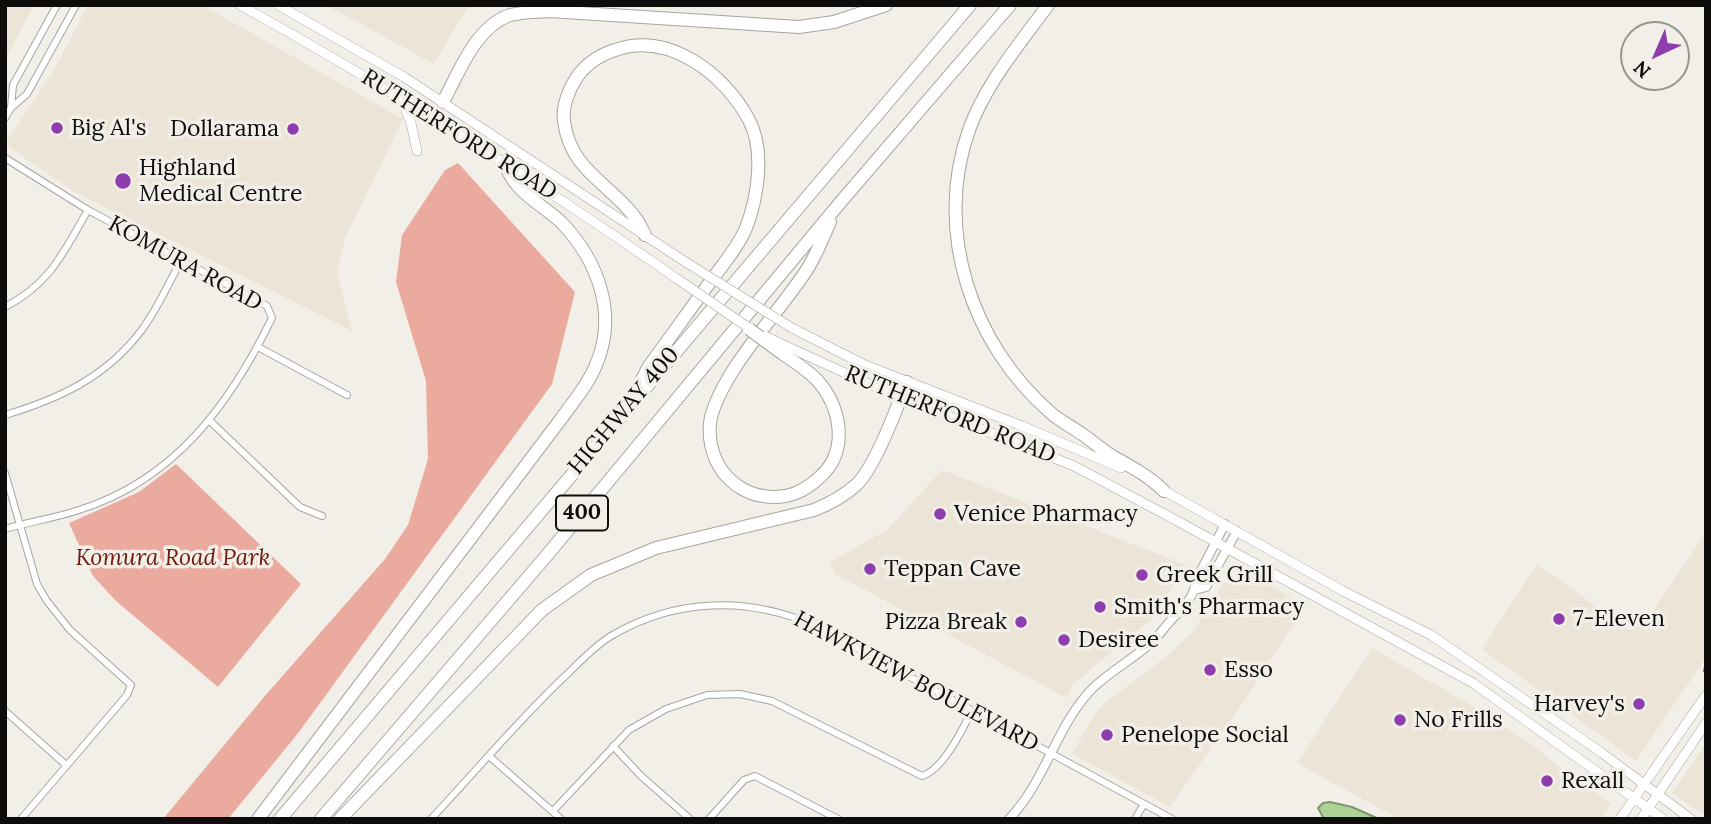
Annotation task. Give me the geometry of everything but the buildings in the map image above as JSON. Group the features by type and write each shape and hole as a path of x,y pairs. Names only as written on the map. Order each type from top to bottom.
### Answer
{"highway":[{"path":"443,102 485,32 512,14 549,11 799,27 834,22 886,5"},
{"name":"HIGHWAY 400","path":"280,819 970,5"},
{"name":"HIGHWAY 400","path":"321,819 548,555 839,204 1010,5"},
{"path":"1048,5 1001,69 981,103 969,131 958,184 955,219 960,258 981,324 1000,355 1031,393 1053,415 1099,448 1154,481 1164,491"},
{"path":"627,407 649,366 745,230 755,199 759,162 750,121 730,93 704,68 678,53 654,45 629,45 605,53 584,68 568,89 563,119 570,149 588,174 635,217 645,235"},
{"path":"258,819 553,430 596,365 605,326 600,280 575,239 560,222 517,186 503,162"},
{"path":"749,329 785,350 816,380 830,398 839,425 839,441 826,471 799,493 778,498 759,496 742,489 726,476 716,462 711,445 711,418 724,387 806,272 839,204"},
{"path":"340,819 541,610 591,575 645,552 799,515 835,501 858,484 873,460 907,382"}],"main road":[{"name":"RUTHERFORD ROAD","path":"240,5 439,121 749,329"},
{"name":"RUTHERFORD ROAD","path":"278,5 404,77 687,263 792,328 865,365 1113,463 1343,590 1431,635 1644,783 1691,819"},
{"path":"400,97 411,123 417,151"},
{"path":"439,121 443,102"},
{"name":"RUTHERFORD ROAD","path":"785,350 1074,466 1228,548 1473,683 1663,819"},
{"path":"1620,819 1706,695"},
{"path":"1641,819 1706,723"}],"street":[{"path":"11,108 13,85 57,5"},
{"path":"5,118 11,108 27,94 76,5"},
{"name":"KOMURA ROAD","path":"5,158 88,210 267,306 272,318 245,369 210,421 161,466 118,493 80,510 5,528"},
{"path":"5,307 29,294 48,277 88,210"},
{"path":"5,415 74,390 100,372 140,332 181,261"},
{"path":"258,346 347,394"},
{"path":"210,421 300,507 322,516"},
{"path":"5,473 37,584 55,613 70,630 131,685 127,695 21,819"},
{"path":"1009,819 1027,798 1087,694 1104,677 1154,640 1195,590 1196,580 1225,524"},
{"path":"1195,590 1206,587 1237,531"},
{"name":"HAWKVIEW BOULEVARD","path":"431,819 521,719 594,648 650,617 692,607 739,605 788,613 816,626 1172,819"},
{"path":"553,811 629,730 666,709 707,695 740,694 772,701 922,776 930,774 948,752 972,710"},
{"path":"5,711 66,765"},
{"path":"613,746 640,776 690,819"},
{"path":"489,756 561,819"},
{"path":"709,819 744,780 755,776 838,819"},
{"path":"1135,819 1144,804"}],"shaded area":[{"path":"5,5 34,5 5,60"},
{"path":"88,5 202,5 403,119 345,238 337,271 352,331 78,194 10,148 7,141 53,72"},
{"path":"326,5 469,5 434,64"},
{"path":"942,470 1186,565 1152,619 1073,684 1067,698 835,574 830,562 887,530"},
{"path":"1706,533 1706,657 1636,761 1482,649 1537,564 1629,630 1643,625"},
{"path":"1250,574 1305,606 1240,707 1170,807 1072,754 1095,714 1106,702 1167,656 1194,630 1224,583"},
{"path":"1372,648 1536,747 1611,803 1601,819 1399,819 1297,763"},
{"path":"1706,743 1706,816 1672,793"},
{"path":"1323,803 1352,807 1379,819 1324,819 1318,808"}],"green space":[{"path":"458,163 575,292 552,384 299,732 228,819 163,819 264,697 385,559 408,525 428,459 426,381 396,282 402,235 445,170"},
{"name":"Komura Road Park","path":"176,464 301,584 218,687 116,601 93,576 69,523 139,492"}],"waterway":[{"path":"1704,671 1706,665"}],"place":[{"name":"Big Al's","path":"57,128"},
{"name":"Dollarama","path":"293,129"},
{"name":"Highland Medical Centre","path":"123,181"},
{"name":"Venice Pharmacy","path":"940,514"},
{"name":"Teppan Cave","path":"870,569"},
{"name":"Greek Grill","path":"1142,575"},
{"name":"Smith's Pharmacy","path":"1100,607"},
{"name":"7-Eleven","path":"1559,619"},
{"name":"Pizza Break","path":"1021,622"},
{"name":"Desiree","path":"1064,640"},
{"name":"Esso","path":"1210,670"},
{"name":"Harvey's","path":"1639,704"},
{"name":"No Frills","path":"1400,720"},
{"name":"Penelope Social","path":"1107,735"},
{"name":"Rexall","path":"1547,781"}]}
